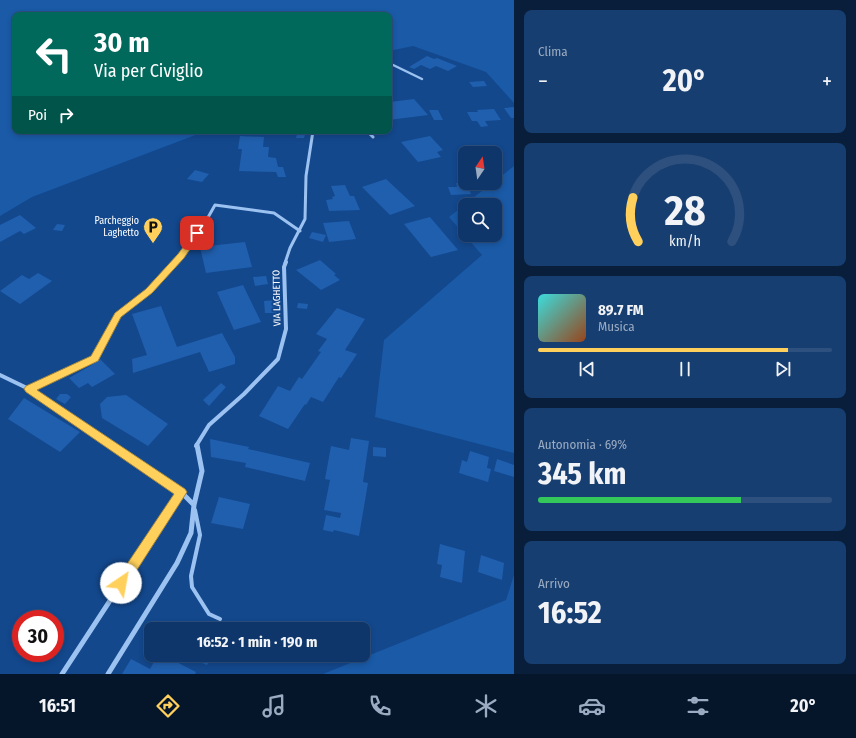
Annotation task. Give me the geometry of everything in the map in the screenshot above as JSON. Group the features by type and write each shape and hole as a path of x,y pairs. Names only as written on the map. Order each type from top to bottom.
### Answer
{"street":[{"path":"392,64 422,78"},
{"name":"VIA LAGHETTO","path":"108,674 177,563 191,533 194,505 202,471 196,446 209,425 244,394 278,359 286,329 284,267 290,248 305,219 306,176 313,134"},
{"path":"370,134 373,137"},
{"path":"29,389 95,358 118,315 149,291 181,256 206,221 215,205 274,213 300,231"},
{"path":"0,375 29,389 181,492 194,505"},
{"path":"62,674 181,492"}],"lane":[{"path":"194,505 200,535 191,576 192,587 209,614 220,619"}],"shaded area":[{"path":"0,0 514,0 514,103 486,72 413,46 392,50 392,12 12,12 12,134 198,134 32,197 0,216"},
{"path":"514,166 514,453 375,417 384,340 482,255 471,242 502,242 502,198 473,198 483,190 502,190 502,175"},
{"path":"458,210 458,227 449,217"},
{"path":"514,575 514,674 323,674 353,662 370,662 370,655 506,600"}],"building":[{"path":"427,56 434,59 437,58 457,66 448,71 436,66 430,69 421,65 414,69 409,67"},
{"path":"484,81 487,86 473,87 469,82"},
{"path":"414,99 428,115 392,120 392,102"},
{"path":"514,107 514,118 511,118 504,108"},
{"path":"494,109 501,120 485,121 488,126 481,127 477,121 472,121 467,112 478,112 477,110"},
{"path":"429,110 438,110 443,120 434,120"},
{"path":"297,134 305,134 304,138 296,138"},
{"path":"240,136 264,137 263,147 269,147 268,157 276,158 278,167 283,167 286,177 278,177 276,172 239,171 242,149 238,149"},
{"path":"430,136 443,150 437,152 441,157 418,162 401,142"},
{"path":"195,170 209,174 202,182 187,179"},
{"path":"386,179 415,206 390,215 362,187"},
{"path":"456,183 458,183 458,190 469,190 471,194 451,195 448,187 457,187"},
{"path":"345,185 350,196 354,196 360,210 329,211 326,200 333,199 332,197 335,196 331,186"},
{"path":"20,215 36,228 24,234 20,231 0,242 0,225"},
{"path":"430,217 458,250 431,257 404,224"},
{"path":"349,221 356,239 329,242 323,223"},
{"path":"57,224 65,225 62,231 53,230"},
{"path":"312,232 326,235 323,242 309,238"},
{"path":"245,242 252,267 206,273 200,247"},
{"path":"320,260 336,274 334,275 340,280 321,290 296,270"},
{"path":"38,273 52,281 20,304 0,291 22,275 29,279"},
{"path":"266,276 268,284 255,286 253,277"},
{"path":"243,285 261,322 234,330 217,292"},
{"path":"276,300 277,313 265,313 264,301"},
{"path":"298,303 308,304 307,309 297,308"},
{"path":"161,306 177,347 222,333 235,357 235,364 209,372 200,352 133,373 132,359 147,355 132,314"},
{"path":"337,308 365,319 345,350 357,354 341,378 339,377 323,402 311,397 288,429 259,416 278,386 290,391 299,377 302,379 321,352 318,351 327,339 316,334"},
{"path":"100,359 115,374 92,387 88,383 79,388 69,378 90,366"},
{"path":"221,383 226,387 209,406 203,400"},
{"path":"60,394 67,394 71,397 65,404 56,399"},
{"path":"126,395 168,424 148,446 102,418 100,404 107,397"},
{"path":"24,398 80,432 60,452 8,419"},
{"path":"351,438 369,441 363,482 368,483 359,536 334,530 333,532 323,530 326,515 340,518 341,513 324,510 330,480 325,479 331,446 349,450"},
{"path":"210,439 249,447 248,449 310,463 305,481 245,467 246,463 211,457"},
{"path":"373,447 386,448 386,457 373,456"},
{"path":"470,451 489,457 487,468 491,469 488,482 459,473 462,460 467,462"},
{"path":"497,459 514,465 514,477 494,471"},
{"path":"219,497 250,504 243,529 211,523"},
{"path":"440,544 465,551 462,583 440,577 442,565 437,564"},
{"path":"481,555 504,563 502,580 478,572"},
{"path":"131,659 150,669 154,662 177,662 196,672 195,674 122,674"},
{"path":"203,662 209,662 207,665"}],"place":[{"name":"Parcheggio Laghetto","path":"153,244"}],"route":[{"path":"121,583 181,492 29,389 95,358 118,315 149,291 181,256 197,233"}]}
